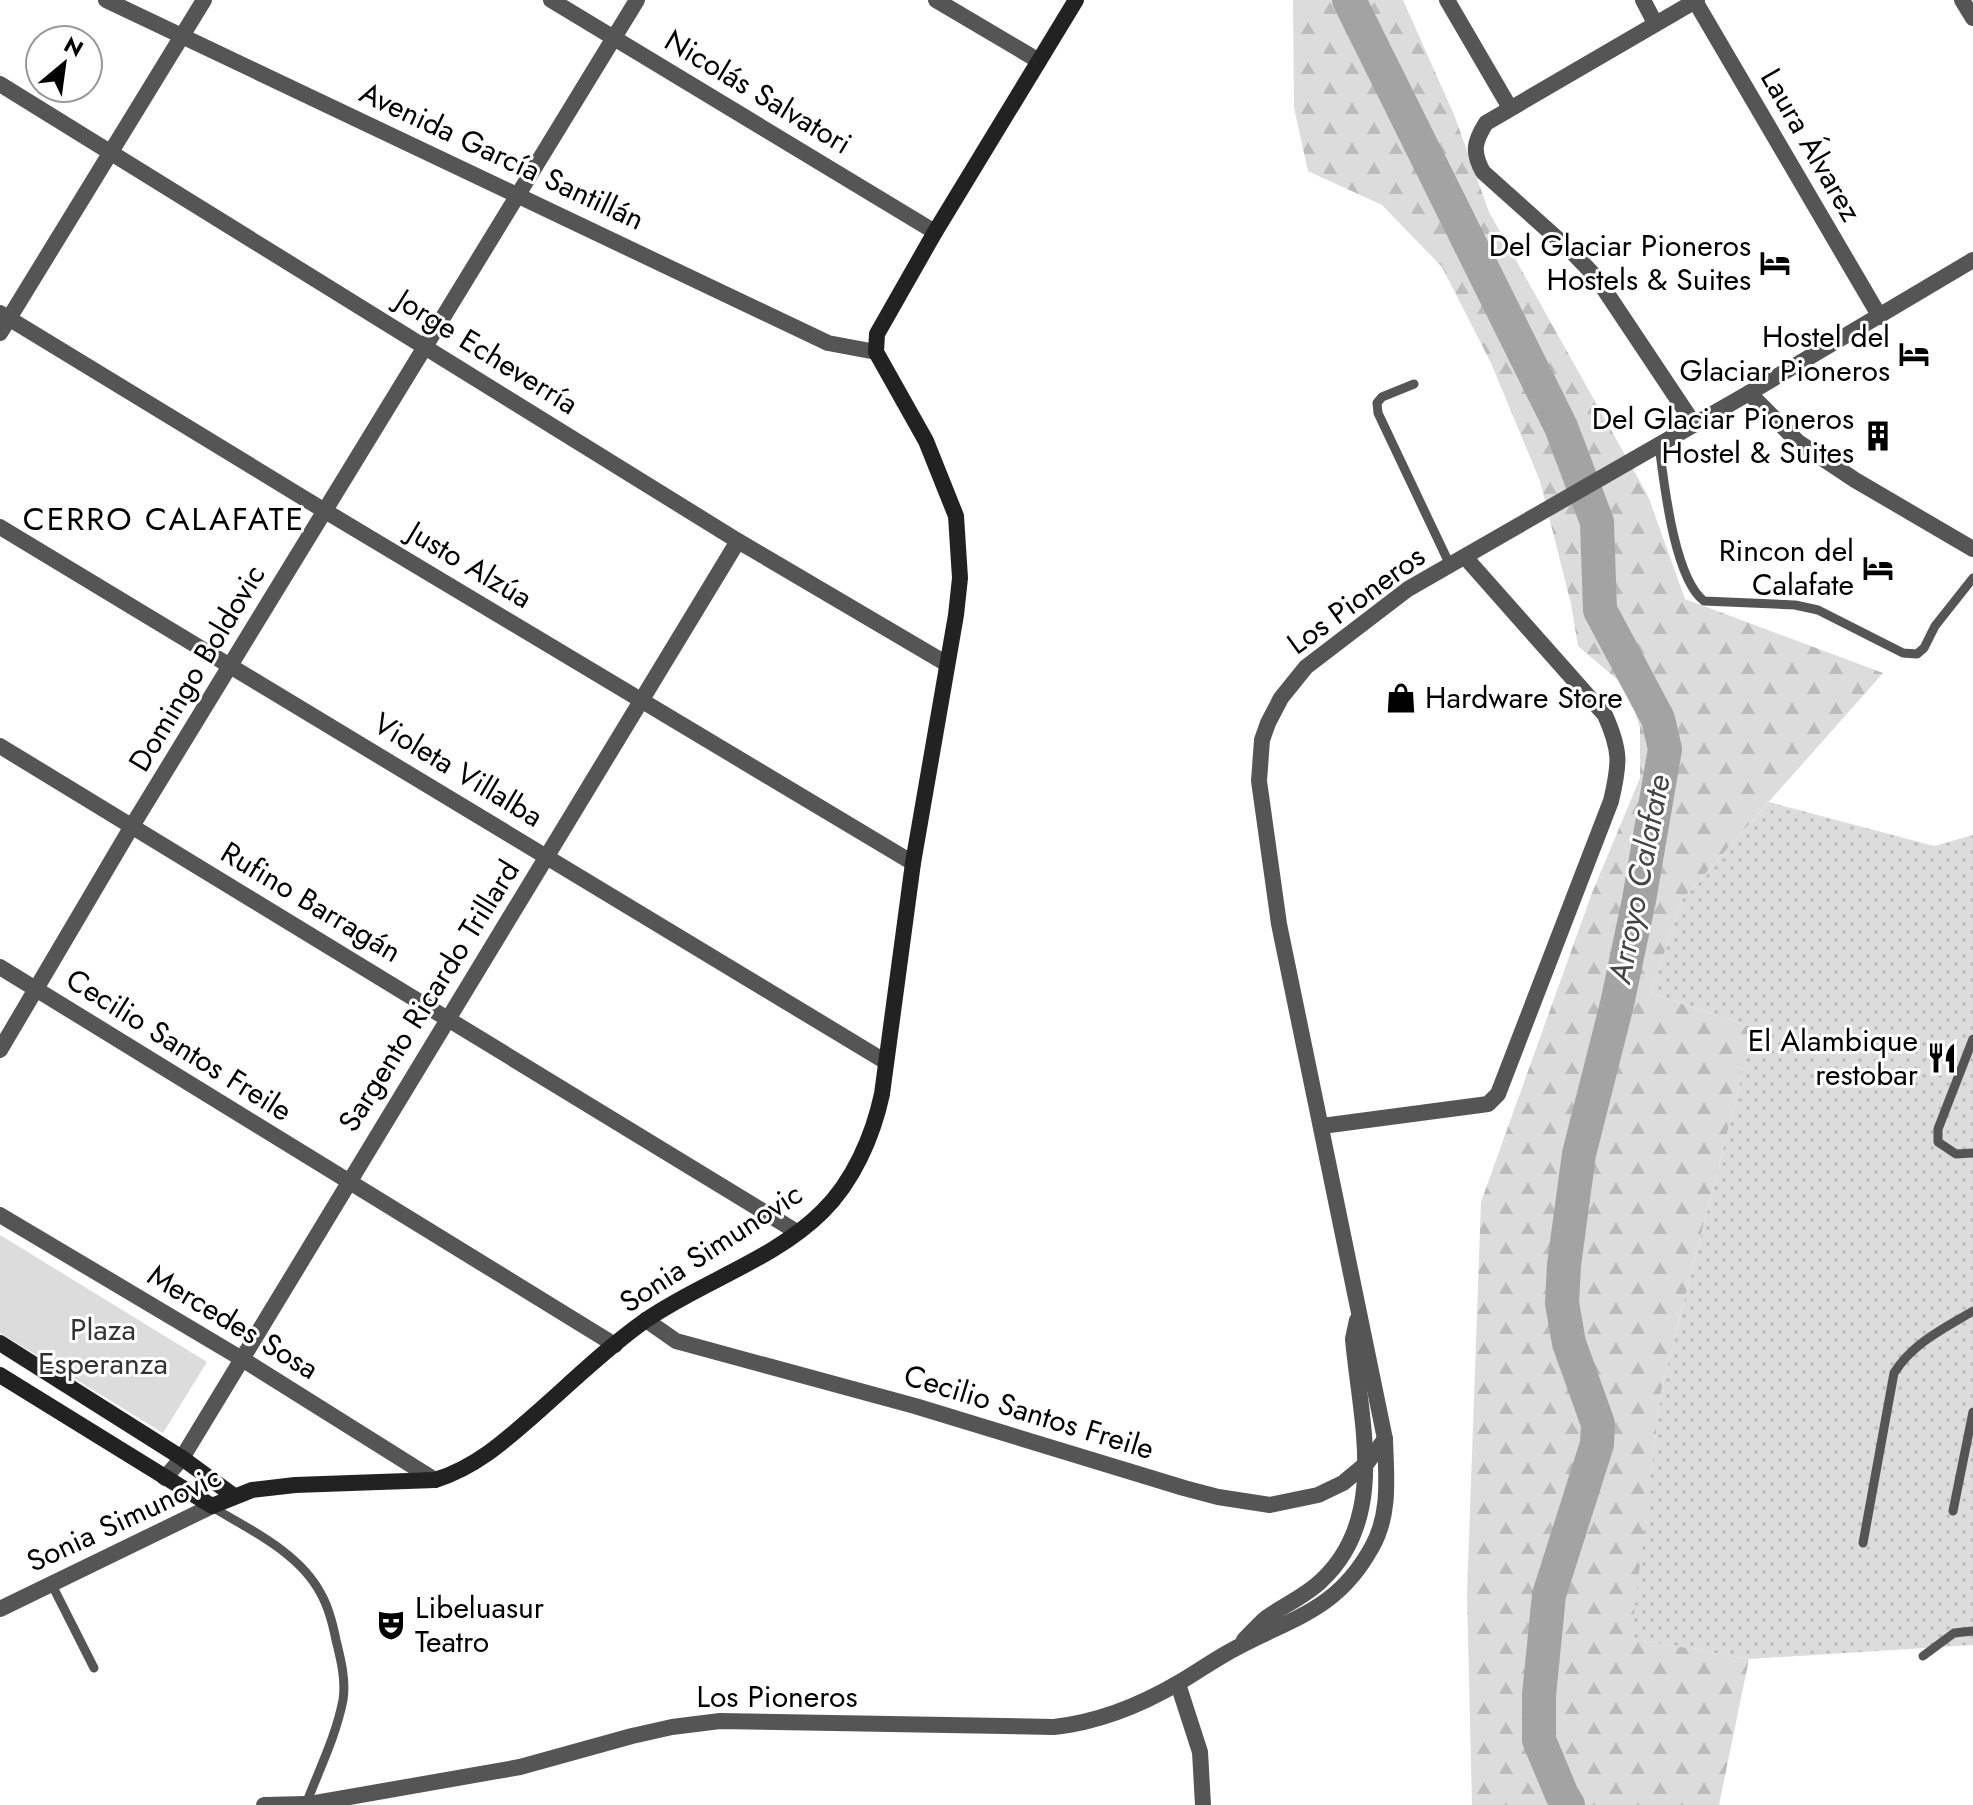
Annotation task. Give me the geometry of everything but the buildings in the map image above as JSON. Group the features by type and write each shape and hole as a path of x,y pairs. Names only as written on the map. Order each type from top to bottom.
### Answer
{"street":[{"name":"Avenida García Santillán","path":"106,0 828,343 876,352"},
{"path":"0,333 5,316 204,0"},
{"name":"Nicolás Salvatori","path":"551,0 935,232"},
{"name":"Domingo Boldovic","path":"0,1050 132,826 521,195 637,0"},
{"path":"936,0 1039,61"},
{"path":"876,352 877,334 1076,0"},
{"path":"1447,0 1510,108"},
{"path":"1643,0 1655,23"},
{"path":"1962,0 1973,18"},
{"path":"1694,424 1596,277 1483,172 1474,156 1476,140 1486,123 1696,1"},
{"name":"Laura Álvarez","path":"1696,1 1880,317"},
{"name":"Jorge Echeverría","path":"0,84 738,541 947,664"},
{"name":"Los Pioneros","path":"264,1805 305,1804 520,1767 632,1736 720,1721 1054,1727 1081,1724 1108,1717 1178,1684 1237,1647 1289,1624 1334,1594 1355,1574 1373,1545 1384,1514 1387,1491 1385,1439 1279,924 1259,781 1262,740 1281,698 1306,667 1408,589 1880,317 1973,260"},
{"name":"Justo Alzúa","path":"5,316 913,863"},
{"name":"Sonia Simunovic","path":"0,1609 212,1506 252,1490 295,1485 435,1480 455,1474 495,1450 646,1320 797,1232 821,1214 837,1195 877,1119 913,863 960,578 956,516 926,441 876,352"},
{"path":"1749,393 1798,442 1855,480 1973,549"},
{"name":"Violeta Villalba","path":"0,527 886,1062"},
{"name":"Sargento Ricardo Trillard","path":"165,1478 182,1458 738,541"},
{"path":"1322,1126 1488,1104 1498,1094 1611,801 1620,765 1618,743 1605,715 1458,561"},
{"name":"Rufino Barragán","path":"0,746 797,1232"},
{"name":"Cecilio Santos Freile","path":"0,967 615,1345"},
{"name":"Mercedes Sosa","path":"0,1215 242,1359 435,1480"},
{"name":"Los Pioneros","path":"1237,1647 1265,1619 1321,1582 1349,1545 1358,1522 1367,1463 1353,1339 1358,1314"},
{"name":"Cecilio Santos Freile","path":"646,1320 676,1341 915,1406 1218,1497 1270,1505 1318,1495 1343,1483 1367,1463 1385,1439"},
{"path":"0,1343 182,1458 234,1496"},
{"path":"0,1375 212,1506"},
{"path":"1178,1684 1200,1752 1203,1805"}],"lane":[{"path":"1414,384 1382,397 1377,403 1378,413 1458,561"},
{"path":"1659,445 1667,506 1687,580 1695,594 1704,601 1773,603 1818,610 1903,653 1917,654 1973,578"},
{"path":"1973,1039 1938,1129 1938,1142 1956,1154 1973,1153"},
{"path":"1863,1543 1894,1373 1905,1356 1921,1342 1973,1311"},
{"path":"1953,1511 1973,1412"},
{"path":"212,1506 268,1541 299,1566 321,1592 333,1625 343,1669 343,1698 305,1804"},
{"path":"51,1583 94,1668"},
{"path":"1923,1656 1954,1633 1973,1631"}],"green space":[{"path":"1293,0 1403,0 1455,117 1489,212 1648,496 1685,599 1883,673 1682,900 1651,993 1754,1028 1661,1392 1632,1638 1749,1659 1719,1805 1472,1805 1467,1594 1481,1202 1592,893 1640,778 1640,727 1627,688 1578,646 1571,604 1540,481 1491,363 1442,267 1382,205 1308,171 1294,108"},
{"path":"1769,802 1934,846 1973,835 1973,1645 1749,1659 1631,1638 1661,1392 1754,1028 1651,993 1682,900"},
{"name":"Plaza Esperanza","path":"0,1235 207,1362 163,1433 0,1333"}],"waterway":[{"name":"Arroyo Calafate","path":"1349,0 1561,427 1597,522 1600,610 1658,719 1665,749 1617,1004 1579,1154 1564,1265 1562,1303 1569,1343 1598,1424 1597,1444 1549,1595 1539,1695 1539,1740 1568,1805"}],"place":[{"name":"Del Glaciar Pioneros Hostels & Suites","path":"1775,263"},
{"name":"Hostel del Glaciar Pioneros","path":"1914,354"},
{"name":"Del Glaciar Pioneros Hostel & Suites","path":"1878,436"},
{"name":"Rincon del Calafate","path":"1878,568"},
{"name":"Hardware Store","path":"1401,698"},
{"name":"El Alambique restobar","path":"1942,1058"},
{"name":"Libeluasur Teatro","path":"391,1625"}],"district":[{"name":"CERRO CALAFATE","path":"164,519"}]}
